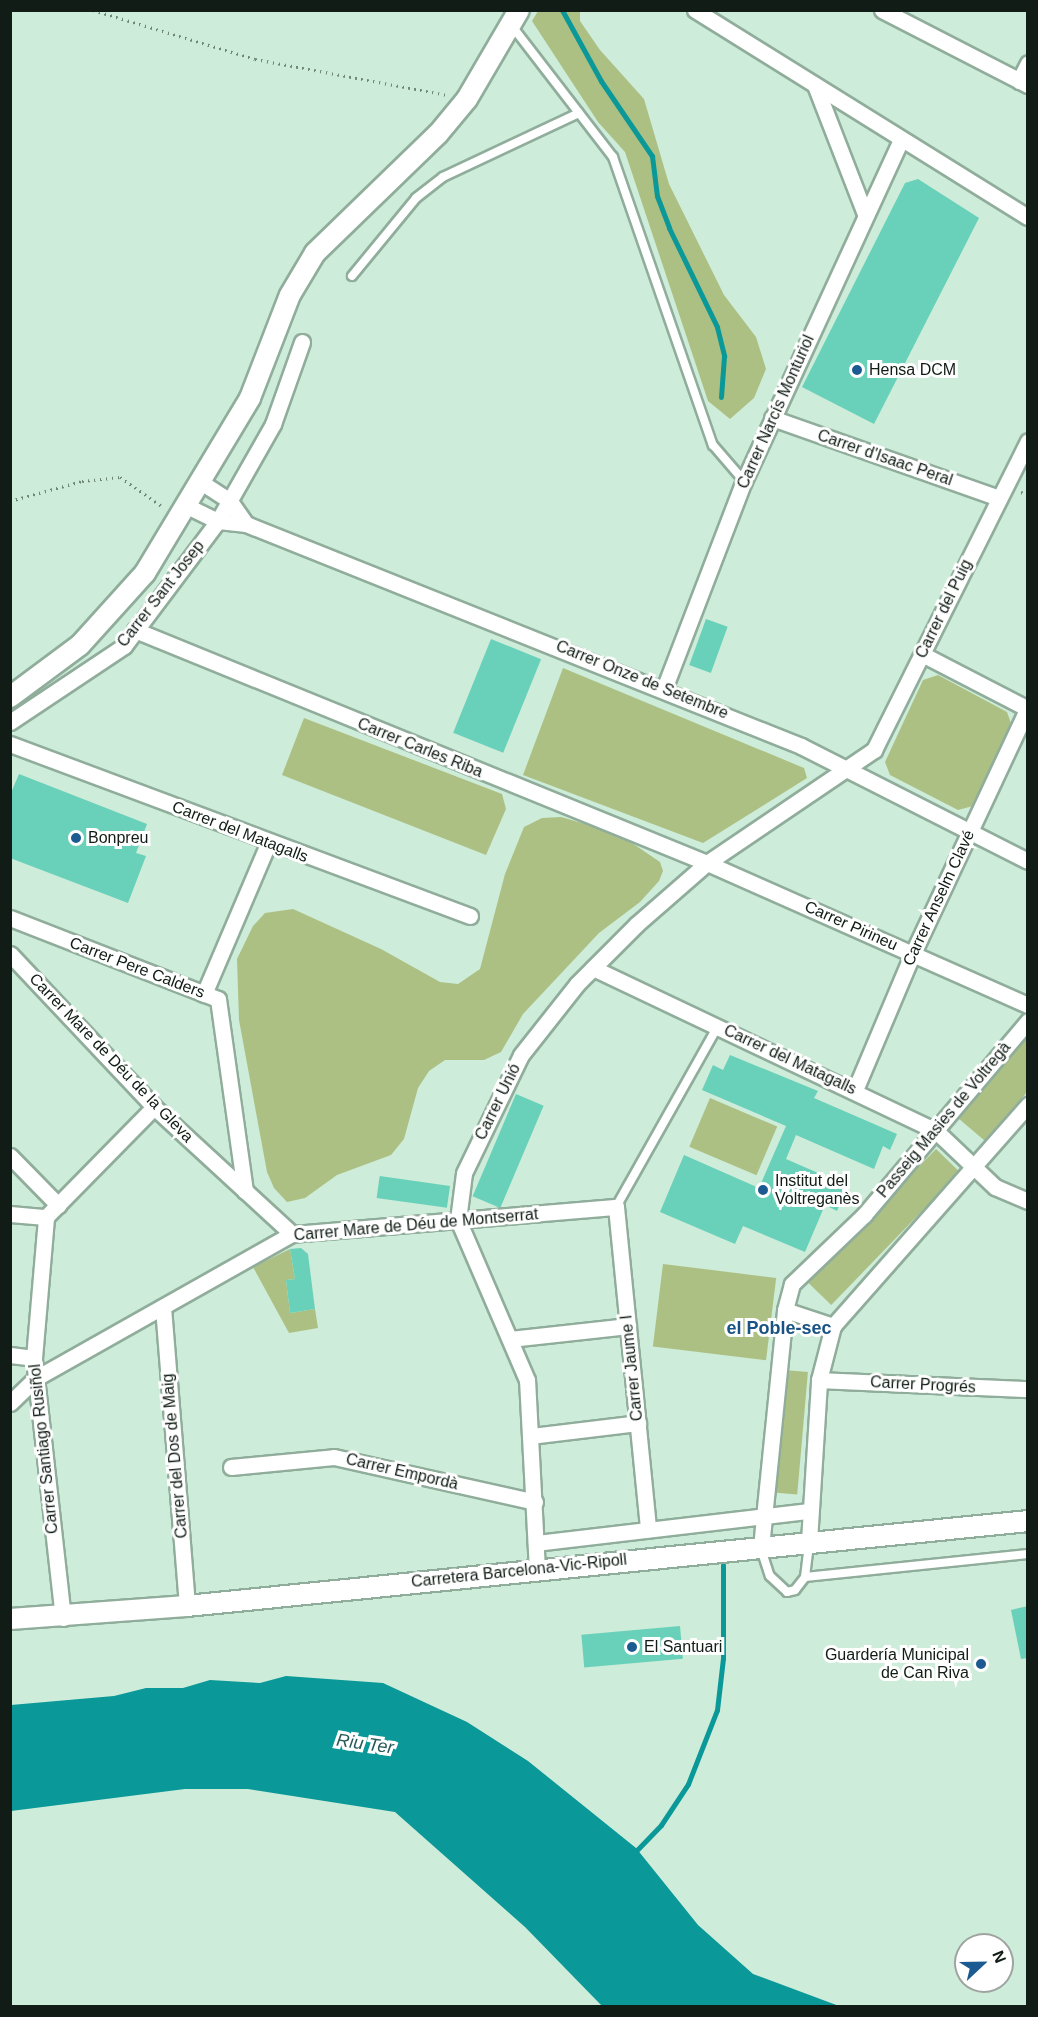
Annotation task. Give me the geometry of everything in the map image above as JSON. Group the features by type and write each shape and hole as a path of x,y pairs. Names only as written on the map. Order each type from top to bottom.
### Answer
{"street":[{"path":"695,10 1028,217"},
{"path":"882,10 1023,83 1028,63"},
{"path":"10,697 80,645 145,573 202,483 250,398 290,295 315,253 438,134 467,99 515,18"},
{"path":"814,85 865,214"},
{"name":"Carrer Narcís Monturiol","path":"664,689 744,481 901,140"},
{"name":"Carrer Sant Josep","path":"10,722 124,646 218,521 230,501 273,424 303,342"},
{"name":"Carrer d'Isaac Peral","path":"772,418 999,498"},
{"name":"Carrer del Puig","path":"850,770 874,750 1028,441"},
{"path":"202,483 230,501 246,524"},
{"name":"Carrer Onze de Setembre","path":"183,512 218,521 246,524 664,689 850,770 1028,861"},
{"name":"Carrer Carles Riba","path":"135,630 707,863"},
{"path":"921,654 1027,708"},
{"name":"Carrer Anselm Clavé","path":"855,1090 913,953 1027,708"},
{"name":"Carrer del Matagalls","path":"10,744 268,844 470,916"},
{"name":"Carrer Unió","path":"458,1220 464,1173 522,1055 593,968 707,863 850,770"},
{"path":"204,994 268,844"},
{"name":"Carrer Pirineu","path":"707,863 1028,1005"},
{"name":"Carrer Pere Calders","path":"10,918 218,999 245,1191"},
{"name":"Carrer Mare de Déu de la Gleva","path":"10,954 154,1107 292,1234"},
{"name":"Carrer del Matagalls","path":"593,968 855,1090 936,1131 977,1166 995,1187 1028,1201"},
{"name":"Passeig Masies de Voltregà","path":"760,1547 785,1310 792,1284 864,1215 1028,1021"},
{"path":"809,1541 819,1380 833,1326 977,1166 1028,1105"},
{"path":"10,1214 46,1217 154,1107"},
{"path":"10,1156 58,1205"},
{"name":"Carrer Mare de Déu de Montserrat","path":"10,1402 36,1378 292,1234 616,1207"},
{"name":"Carrer Jaume I","path":"616,1207 648,1529"},
{"name":"Carrer Santiago Rusiñol","path":"46,1217 34,1358 63,1618"},
{"path":"458,1220 527,1380 537,1570"},
{"name":"Carrer del Dos de Maig","path":"163,1307 187,1606"},
{"path":"785,1310 833,1326"},
{"path":"510,1339 628,1326"},
{"path":"10,1355 34,1358"},
{"name":"Carrer Progrés","path":"819,1380 1028,1389"},
{"path":"531,1436 638,1424"},
{"name":"Carrer Empordà","path":"231,1467 334,1457 535,1502"},
{"path":"536,1543 810,1511"},
{"name":"Carretera Barcelona-Vic-Ripoll","path":"10,1619 63,1618 809,1541 1028,1521"}],"lane":[{"path":"515,18 617,167 713,445 744,481"},
{"path":"352,276 416,198 443,177 579,113"},
{"path":"616,1207 718,1026"},
{"path":"760,1547 770,1576 779,1588 787,1593 795,1590 805,1577 809,1541"},
{"path":"805,1577 1028,1554"}],"path":[{"path":"93,10 255,59 467,99"},
{"path":"10,501 82,481 120,477 183,512"}],"green space":[{"path":"538,11 580,11 580,21 600,50 644,99 669,184 724,295 756,337 766,369 754,398 730,419 708,401 625,152 598,122 532,21"},
{"path":"563,668 804,768 807,778 703,843 523,775"},
{"path":"938,675 1007,712 1012,726 973,806 958,810 890,775 885,762 923,680"},
{"path":"304,718 502,794 506,809 486,855 282,775"},
{"path":"561,817 606,830 635,845 660,862 663,871 659,881 640,902 599,933 523,1014 501,1052 484,1060 445,1060 429,1071 418,1088 404,1139 391,1155 337,1175 305,1198 287,1202 274,1188 267,1172 239,1020 237,959 253,926 265,913 293,909 381,949 440,982 458,984 480,969 505,874 524,827 542,818"},
{"path":"1027,1038 1027,1092 985,1141 958,1118"},
{"path":"710,1098 777,1127 756,1175 689,1147"},
{"path":"936,1149 960,1172 831,1305 807,1282"},
{"path":"290,1249 295,1279 286,1280 290,1313 315,1309 318,1328 289,1333 253,1267"},
{"path":"663,1264 776,1278 766,1360 653,1346"},
{"path":"784,1370 808,1372 797,1495 773,1493"}],"water":[{"name":"Riu Ter","path":"286,1676 383,1683 467,1722 528,1761 636,1848 698,1925 753,1974 839,2006 602,2006 525,1927 395,1812 248,1789 185,1789 11,1811 11,1705 114,1696 146,1688 183,1688 210,1680 260,1683"}],"building":[{"path":"918,179 979,218 874,424 802,387 905,183"},
{"path":"706,619 728,627 711,673 689,665"},
{"path":"491,639 541,659 503,753 453,733"},
{"name":"Bonpreu","path":"19,774 147,824 136,853 146,856 128,903 10,858 10,795"},
{"path":"730,1055 818,1091 814,1098 897,1134 890,1150 883,1146 874,1169 796,1135 786,1159 848,1186 837,1211 825,1205 805,1252 743,1226 735,1244 660,1212 684,1155 759,1188 786,1126 702,1090 713,1065 723,1070"},
{"path":"516,1094 544,1106 500,1208 473,1196"},
{"path":"380,1176 450,1186 447,1208 377,1198"},
{"path":"301,1248 308,1254 315,1309 290,1313 286,1280 295,1279 290,1249"},
{"path":"1028,1606 1028,1658 1021,1659 1011,1610"},
{"name":"El Santuari","path":"680,1626 683,1659 584,1668 581,1635"}],"waterway":[{"path":"562,10 601,81 652,156 657,196 669,228 717,327 724,356 721,397"},
{"path":"634,1853 661,1825 688,1784 717,1710 723,1658 723,1565"}],"place":[{"name":"Hensa DCM","path":"857,370"},
{"name":"Bonpreu","path":"76,838"},
{"name":"Institut del Voltreganès","path":"763,1190"},
{"name":"El Santuari","path":"632,1647"},
{"name":"Guardería Municipal de Can Riva","path":"981,1664"}],"district":[{"name":"el Poble-sec","path":"779,1328"}]}
